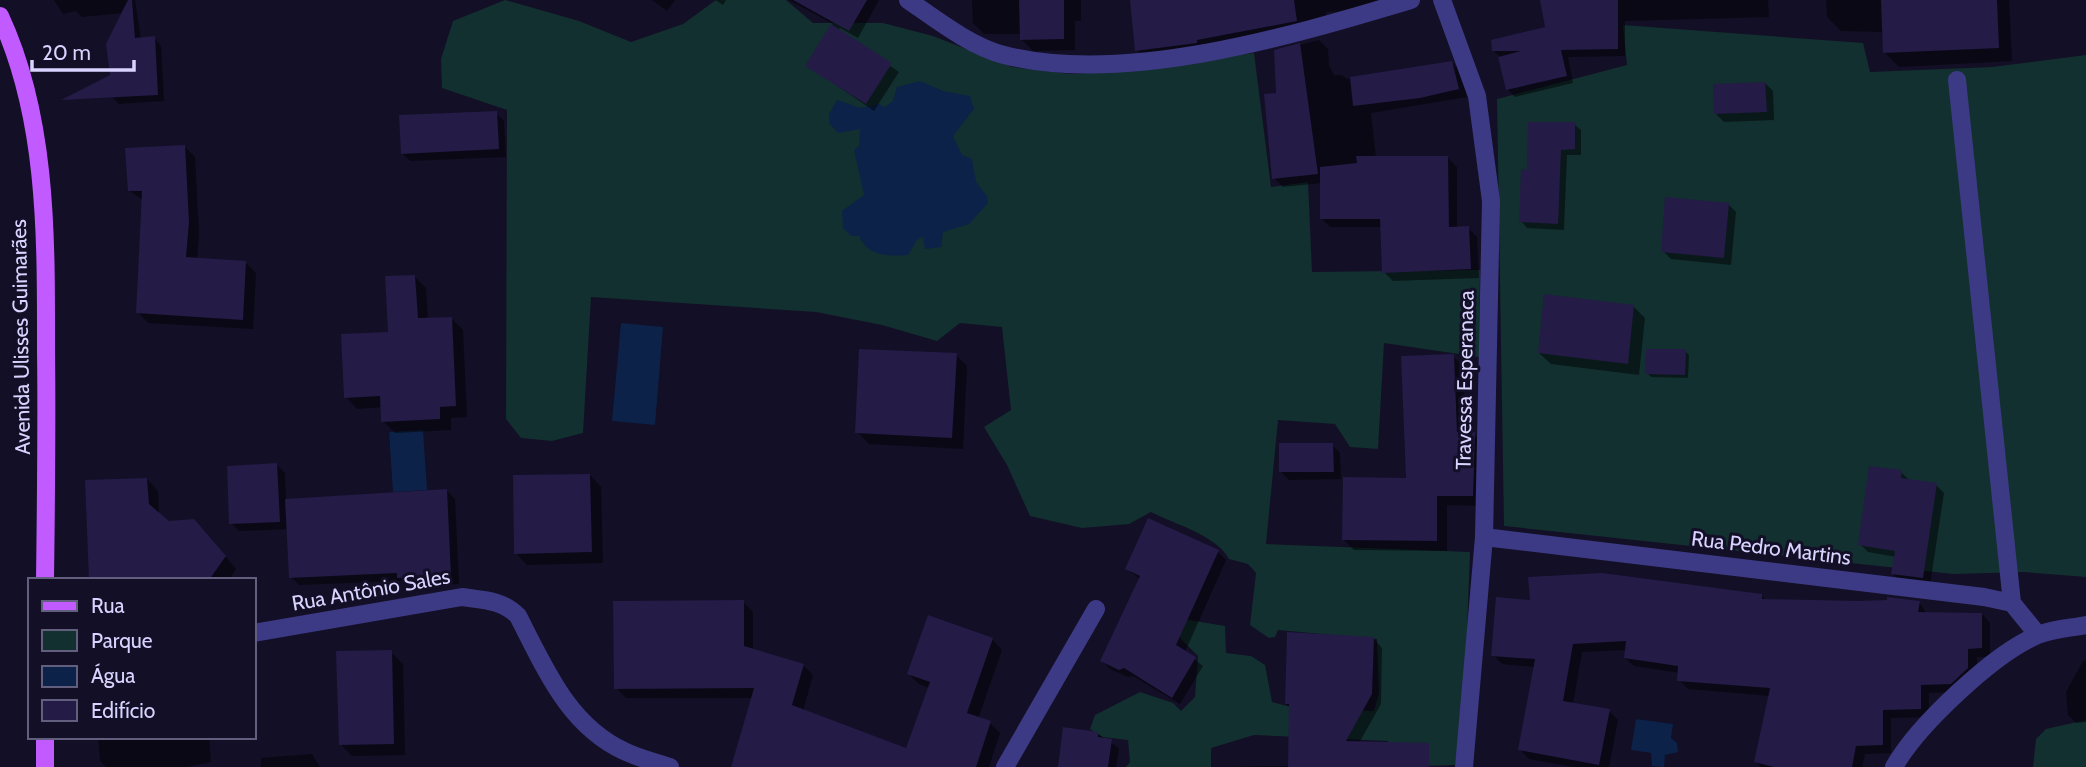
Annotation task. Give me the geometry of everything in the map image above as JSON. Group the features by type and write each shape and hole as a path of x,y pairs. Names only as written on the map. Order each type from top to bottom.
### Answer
{"main road":[{"name":"Avenida Ulisses Guimarães","path":"0,16 26,95 39,156 46,282 46,578"},
{"path":"45,739 46,767"}],"street":[{"path":"908,0 959,34 1002,54 1050,62 1109,62 1184,56 1292,36 1411,0"},
{"name":"Travessa Esperanaca","path":"1442,0 1477,96 1491,201 1484,537 1464,767"},
{"path":"1957,80 2012,603 2038,635"},
{"name":"Rua Pedro Martins","path":"1484,537 1984,597 2012,603"},
{"name":"Rua Antônio Sales","path":"256,633 462,597 495,602 509,607 518,616 558,692 587,726 625,752 670,767"},
{"path":"1005,767 1096,609"},
{"path":"1894,767 1925,727 1958,694 2000,659 2038,635 2086,625"}],"green space":[{"path":"505,0 579,21 631,42 683,24 716,0 786,0 813,23 883,23 933,36 1012,67 1071,74 1146,69 1254,53 1271,187 1308,182 1312,272 1480,270 1479,357 1384,343 1378,449 1350,447 1335,424 1278,420 1266,544 1470,552 1464,712 1455,765 1399,767 1388,741 1254,735 1211,748 1211,767 1126,767 1130,762 1128,740 1102,737 1090,729 1095,715 1140,692 1173,703 1181,711 1195,697 1198,656 1178,636 1183,619 1225,626 1226,653 1251,656 1265,665 1272,702 1291,707 1374,711 1379,693 1377,639 1278,630 1275,637 1269,638 1250,625 1256,573 1248,564 1229,559 1215,543 1151,512 1129,524 1082,528 1030,516 1007,465 984,427 1011,410 1002,327 960,323 937,341 882,325 816,312 591,297 583,433 552,441 521,438 506,419 507,110 442,88 441,59 453,21"},
{"path":"1623,25 1863,43 1870,72 1992,67 2086,55 2086,577 2024,572 1953,574 1504,526 1497,99 1627,65"},
{"path":"2086,720 2086,767 2033,767 2036,739 2046,729"}],"water":[{"path":"920,81 943,91 970,96 974,109 953,136 962,155 972,159 976,182 987,196 988,203 969,224 943,232 941,247 925,249 923,237 917,240 908,255 879,254 868,248 859,236 851,236 843,228 842,211 864,195 854,150 859,146 860,129 838,133 829,123 829,114 837,100 860,108 879,104 885,107 893,101 897,87"},
{"path":"621,323 663,327 655,425 612,421"},
{"path":"423,430 427,490 393,492 389,432"},
{"path":"1636,719 1673,724 1671,738 1677,743 1678,752 1665,755 1664,767 1652,766 1651,753 1631,750"}],"building":[{"path":"128,0 132,0 135,38 155,36 158,95 61,100 110,75 106,44"},
{"path":"793,0 867,0 849,31"},
{"path":"1019,0 1064,0 1064,39 1020,40"},
{"path":"1130,0 1294,0 1297,21 1197,40 1197,43 1135,51"},
{"path":"1540,0 1618,0 1618,49 1561,50 1567,76 1506,90 1498,57 1521,51 1492,51 1491,40 1545,27"},
{"path":"1881,0 1997,0 1999,48 1883,53"},
{"path":"831,24 892,63 866,104 805,66"},
{"path":"1300,43 1318,174 1272,179 1264,94 1276,93 1274,50"},
{"path":"1452,61 1459,89 1420,98 1353,106 1350,77"},
{"path":"1765,82 1767,112 1714,114 1713,84"},
{"path":"497,111 499,149 401,154 399,115"},
{"path":"1528,122 1575,122 1575,149 1561,150 1558,224 1519,222 1521,169 1527,170"},
{"path":"185,145 189,222 186,257 246,261 243,320 136,313 142,191 128,191 125,148"},
{"path":"1356,156 1448,156 1449,227 1469,226 1471,269 1382,273 1380,219 1320,219 1320,167 1357,163"},
{"path":"1665,197 1729,203 1724,258 1661,252"},
{"path":"415,275 418,318 452,317 456,406 440,407 440,419 381,422 380,396 344,398 341,334 388,332 385,276"},
{"path":"1544,294 1634,305 1628,364 1538,353"},
{"path":"859,349 957,353 952,438 855,433"},
{"path":"1646,349 1686,349 1685,375 1645,374"},
{"path":"1454,354 1457,432 1475,432 1473,496 1437,496 1437,541 1342,540 1343,477 1406,478 1401,356"},
{"path":"1279,443 1333,443 1334,472 1279,472"},
{"path":"277,463 280,522 229,524 227,466"},
{"path":"1869,466 1902,470 1901,478 1937,483 1923,578 1891,574 1895,551 1858,545"},
{"path":"590,474 592,552 514,554 513,475"},
{"path":"147,478 149,504 169,521 194,519 226,556 210,578 89,578 85,480"},
{"path":"447,489 451,576 397,578 397,573 289,578 285,499"},
{"path":"1148,518 1219,550 1176,645 1196,657 1172,698 1124,668 1119,670 1100,661 1140,576 1125,569"},
{"path":"1602,573 1762,594 1762,599 1858,601 1887,600 1887,597 1920,601 1918,612 1982,613 1982,648 1968,649 1968,668 1951,684 1921,685 1921,709 1883,710 1883,745 1856,746 1852,767 1774,767 1754,762 1770,688 1677,681 1678,666 1624,658 1626,641 1573,644 1563,701 1610,709 1599,765 1518,750 1535,659 1491,656 1496,597 1530,600 1528,577"},
{"path":"744,600 744,646 804,664 792,705 906,748 930,682 907,674 928,615 993,638 967,713 991,721 976,767 731,767 754,688 614,689 613,601"},
{"path":"1287,632 1374,637 1372,694 1346,741 1429,743 1429,767 1288,767 1289,704 1285,704"},
{"path":"392,650 394,744 339,745 336,651"},
{"path":"1063,727 1098,732 1098,737 1112,739 1108,767 1058,767"}]}
